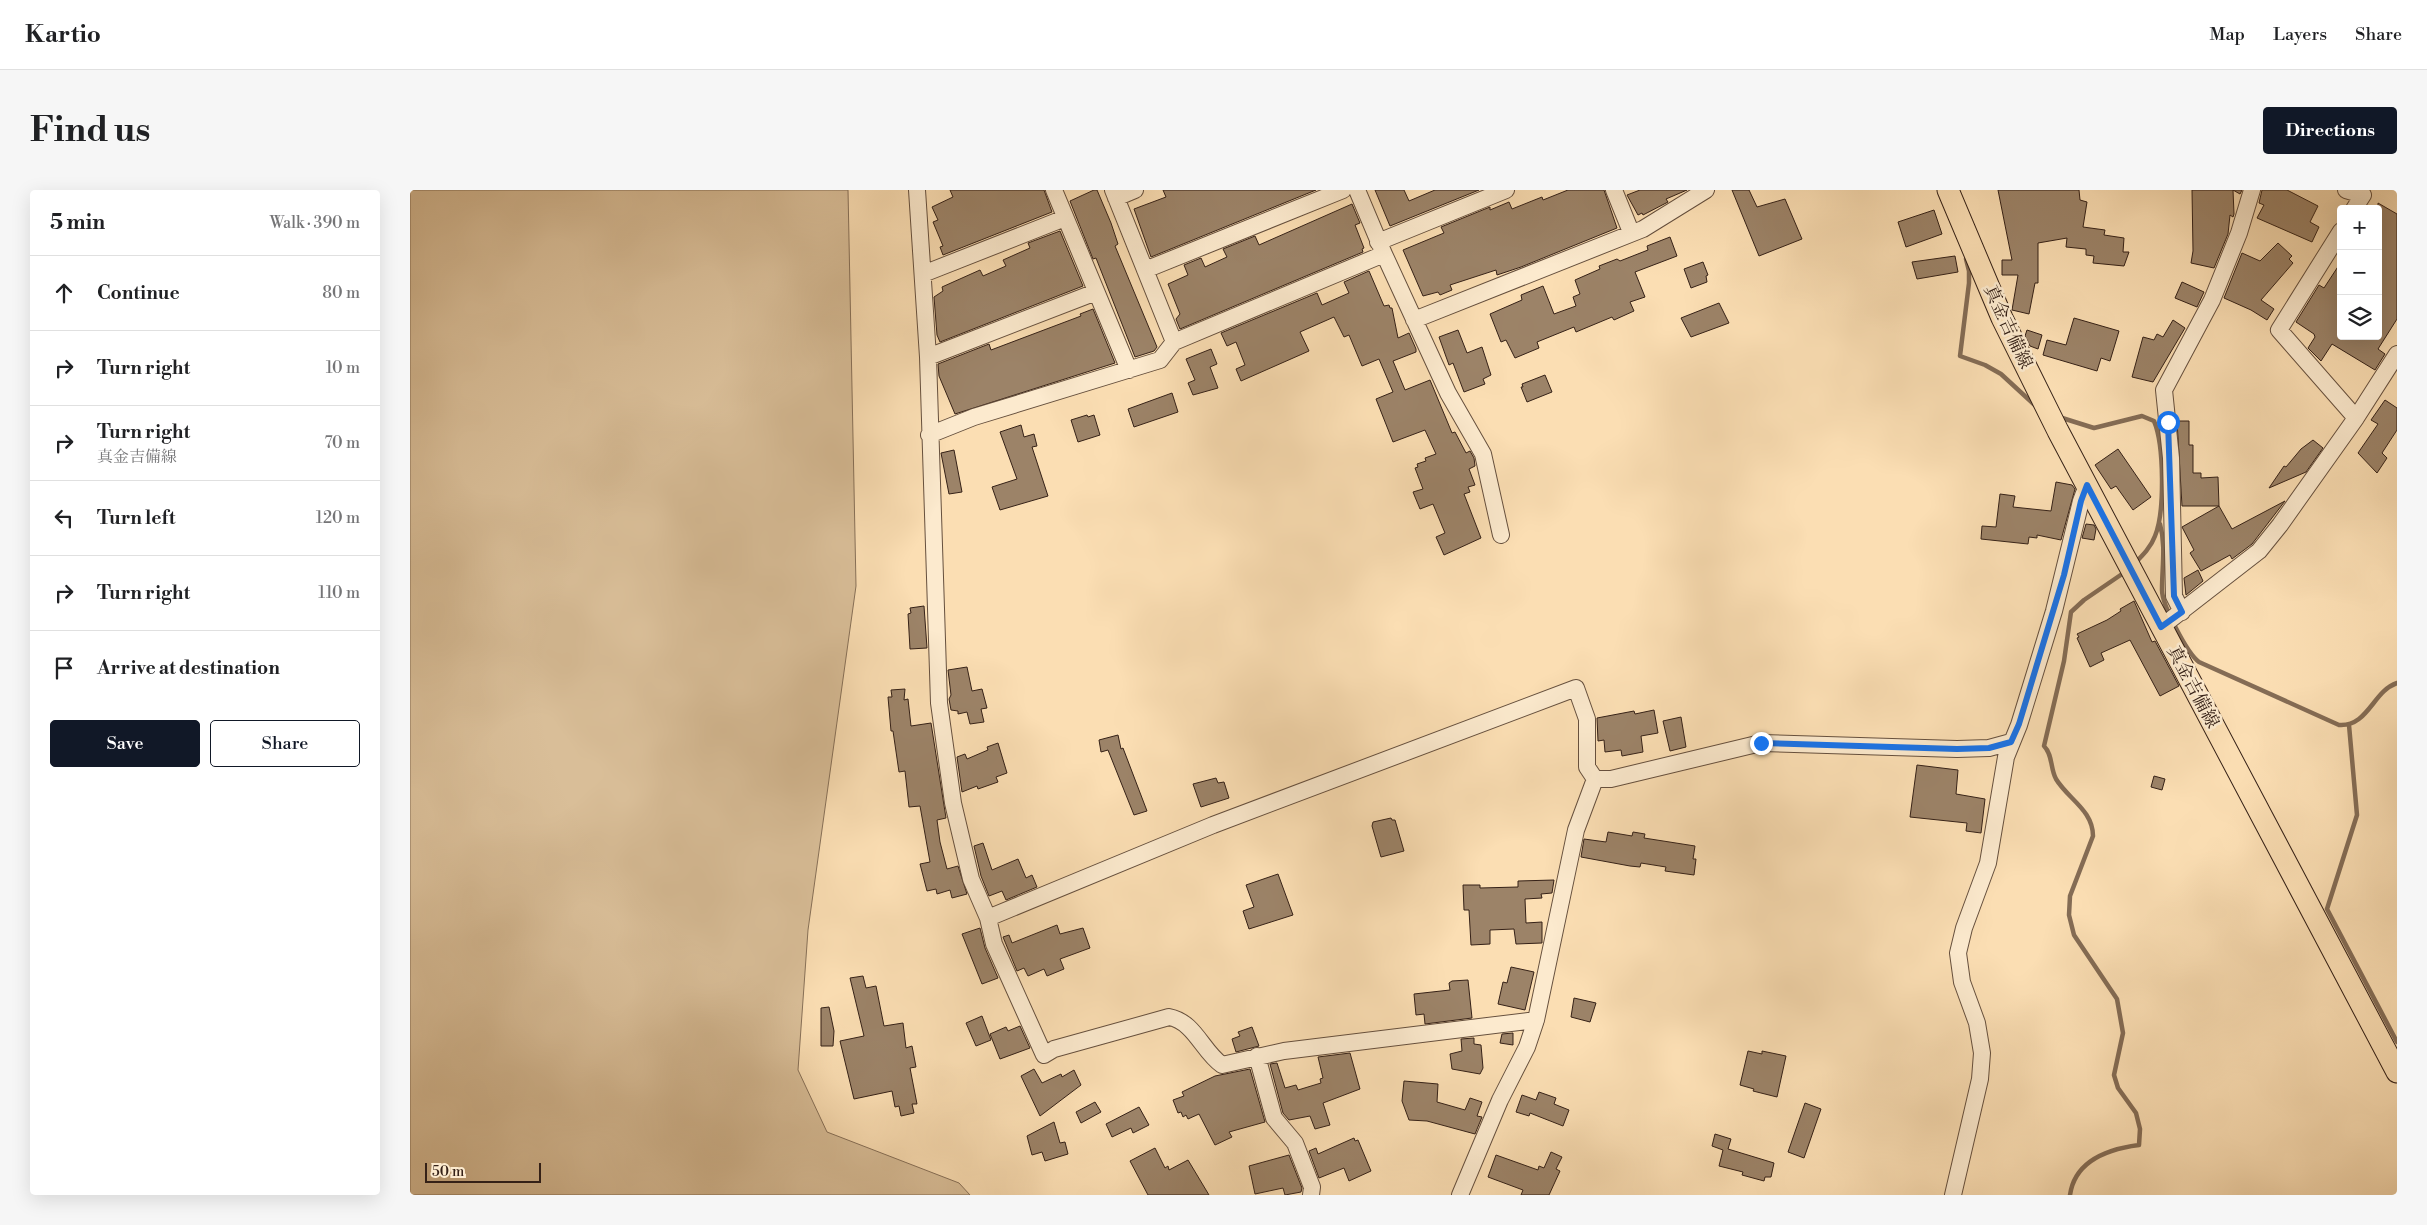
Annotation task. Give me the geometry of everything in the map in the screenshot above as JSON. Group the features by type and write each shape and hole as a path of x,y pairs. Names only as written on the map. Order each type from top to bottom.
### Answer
{"main road":[{"name":"真金吉備線","path":"1948,190 2002,318 2058,431 2130,570 2172,619 2397,1072"}],"street":[{"path":"1054,190 1128,370"},
{"path":"1136,190 1114,194 1174,342"},
{"path":"1145,270 1343,190"},
{"path":"1357,190 1381,248 1448,393 1483,454 1501,535"},
{"path":"930,435 974,417 1160,360 1174,342 1506,190"},
{"path":"1614,190 1631,232"},
{"path":"1414,320 1631,232 1643,229 1706,190"},
{"path":"2172,619 2174,596 2171,458 2164,390 2212,300 2239,233 2252,190"},
{"path":"2346,190 2363,195 2357,205"},
{"path":"919,191 928,357 939,703 955,812 971,880 988,918 1001,962 1044,1055 1054,1049 1169,1017 1180,1019 1191,1028 1210,1057 1222,1065 1284,1051 1536,1020"},
{"path":"923,274 1065,218"},
{"path":"2337,237 2279,330 2356,418"},
{"path":"928,357 1096,292"},
{"path":"2172,619 2259,550 2356,418 2397,354"},
{"path":"1953,1195 1980,1079 1982,1053 1977,1023 1962,982 1958,953 1964,928 1988,863 2006,757 2019,724 2054,611 2081,501 2087,485"},
{"path":"988,918 1232,818 1576,688 1587,718 1587,768 1595,778 1611,779 1761,743 1957,749 1989,748 2011,742"},
{"path":"1460,1195 1500,1100 1527,1047 1536,1020 1576,830 1595,778"},
{"path":"1257,1056 1274,1118 1295,1143 1312,1187 1311,1195"}],"shaded area":[{"path":"410,190 848,190 856,586 808,930 798,1070 827,1132 959,1183 970,1195 410,1195"}],"building":[{"path":"950,190 1044,190 1052,212 943,255 940,247 943,246 933,222 938,220 932,207 953,197"},
{"path":"1097,190 1111,223 1118,244 1115,246 1157,347 1154,351 1135,357 1096,258 1093,259 1070,201"},
{"path":"1163,190 1316,190 1151,257 1134,209 1166,197"},
{"path":"1375,190 1404,190 1409,201 1435,190 1479,190 1390,226"},
{"path":"1568,190 1604,190 1617,228 1521,267 1497,275 1496,270 1450,285 1452,290 1440,295 1438,292 1423,296 1403,250 1444,233 1441,227 1490,207 1490,210 1509,202 1512,209 1542,197 1543,200"},
{"path":"1640,190 1687,190 1666,199 1668,202 1643,215 1642,213 1638,215 1627,195"},
{"path":"1732,190 1749,190 1757,207 1785,199 1802,239 1759,256"},
{"path":"1998,190 2079,190 2080,200 2087,202 2083,227 2105,230 2104,235 2124,238 2123,252 2129,252 2124,266 2093,263 2094,256 2086,255 2086,249 2066,247 2067,238 2038,243 2038,283 2035,283 2029,314 2012,310 2018,275 2002,275 2002,260 2012,260"},
{"path":"2192,190 2233,190 2234,214 2233,217 2230,215 2228,234 2214,268 2191,263 2193,251"},
{"path":"2233,190 2242,190 2240,194"},
{"path":"2262,190 2287,190 2318,206 2310,222 2319,227 2312,242 2257,218 2264,205 2259,203"},
{"path":"1352,204 1360,223 1355,225 1364,248 1362,249 1363,252 1180,329 1176,319 1180,314 1168,284 1188,275 1184,265 1201,258 1205,267 1227,257 1223,249 1255,236 1259,245"},
{"path":"2382,205 2397,214 2397,319 2378,349 2385,354 2375,370 2332,344 2321,361 2308,348 2315,337 2314,334 2296,322 2319,285 2324,288 2337,268 2337,340 2382,340"},
{"path":"1934,210 1942,234 1906,247 1898,222"},
{"path":"1060,231 1083,286 940,342 937,335 934,297 943,291 942,287 980,270 983,276 1006,266 1003,260 1030,248 1028,243"},
{"path":"1670,237 1677,256 1635,272 1645,297 1630,302 1634,311 1614,320 1612,317 1576,332 1574,327 1537,342 1539,348 1515,358 1506,340 1501,342 1490,314 1522,300 1521,295 1543,286 1554,314 1576,306 1573,297 1580,294 1575,280 1600,269 1599,266 1617,259 1620,261 1648,250 1647,246"},
{"path":"2278,243 2292,256 2289,259 2293,263 2261,300 2274,309 2267,320 2251,310 2224,298 2242,253 2260,261"},
{"path":"1955,256 1958,272 1917,279 1912,262"},
{"path":"1703,262 1708,275 1706,276 1707,282 1691,288 1684,269"},
{"path":"1369,271 1384,306 1389,305 1392,308 1398,338 1409,333 1416,349 1416,352 1393,361 1405,390 1430,380 1452,433 1455,432 1466,453 1470,451 1474,458 1475,466 1469,469 1475,485 1468,487 1470,492 1464,494 1481,538 1444,555 1436,537 1445,533 1433,504 1420,509 1413,492 1423,489 1415,468 1418,467 1417,464 1426,461 1425,458 1436,454 1425,430 1393,442 1376,399 1393,392 1379,359 1362,366 1349,335 1344,337 1334,317 1300,332 1309,351 1241,381 1236,369 1245,365 1236,342 1227,346 1221,333 1317,293 1322,305 1349,293 1344,282"},
{"path":"2182,282 2204,292 2197,307 2175,298"},
{"path":"1719,303 1729,323 1691,337 1681,318"},
{"path":"1093,309 1115,363 955,414 939,376 938,364 989,344 991,350 1081,316 1080,314"},
{"path":"2074,318 2119,331 2110,361 2101,358 2097,371 2043,355 2047,340 2066,345"},
{"path":"2173,320 2185,328 2153,382 2132,377 2143,337 2154,340 2157,334 2163,337"},
{"path":"1458,330 1467,353 1482,347 1491,375 1483,379 1485,384 1464,392 1453,363 1449,365 1439,337"},
{"path":"2027,330 2042,335 2038,349 2030,346 2025,336"},
{"path":"1211,349 1217,364 1210,367 1218,388 1193,395 1188,383 1195,380 1186,359"},
{"path":"1545,375 1552,392 1527,402 1521,387 1523,387 1522,384"},
{"path":"1172,393 1178,412 1134,427 1128,409"},
{"path":"2385,400 2397,408 2397,430 2382,453 2387,458 2377,473 2358,453 2378,424 2371,420"},
{"path":"1087,415 1088,417 1094,415 1100,435 1078,442 1071,420"},
{"path":"2177,421 2189,421 2189,445 2193,445 2193,473 2201,473 2201,478 2218,477 2219,506 2182,506"},
{"path":"1021,425 1024,437 1034,434 1037,446 1032,447 1048,496 1000,510 992,487 1017,479 1000,432"},
{"path":"2313,440 2323,448 2306,472 2269,488 2284,466 2286,467 2301,449"},
{"path":"2118,449 2151,497 2133,510 2116,486 2111,489 2095,465"},
{"path":"954,450 962,492 949,494 941,453"},
{"path":"2056,482 2072,485 2075,489 2061,540 2037,535 2037,538 2029,537 2028,544 1981,539 1982,526 1996,527 2000,494 2015,496 2013,507 2051,511"},
{"path":"2285,501 2252,544 2232,559 2230,555 2201,571 2190,553 2194,550 2182,527 2219,506 2232,529"},
{"path":"2086,524 2094,525 2096,529 2094,540 2082,538"},
{"path":"2198,570 2203,581 2186,595 2184,578"},
{"path":"2134,601 2152,642 2155,641 2179,686 2160,696 2130,640 2101,653 2104,660 2090,667 2077,638 2079,637 2077,634 2107,620 2121,611 2120,609"},
{"path":"924,606 927,648 910,649 908,614 911,613 910,608"},
{"path":"967,667 972,691 982,689 987,708 981,709 984,722 970,724 967,712 958,714 958,711 951,710 948,670"},
{"path":"905,689 904,700 908,699 911,726 931,723 946,818 937,820 940,842 947,869 958,866 967,894 952,898 950,890 937,894 936,889 927,891 920,864 930,862 920,806 909,807 905,771 899,772 893,731 891,731 888,697 892,697 891,690"},
{"path":"1654,710 1658,733 1641,736 1643,752 1622,756 1621,750 1605,752 1604,740 1598,741 1597,718 1634,711 1635,714"},
{"path":"1681,717 1686,747 1670,751 1663,721"},
{"path":"1118,735 1121,749 1123,748 1147,811 1134,815 1108,750 1101,752 1099,740"},
{"path":"998,743 1007,773 996,777 998,782 978,789 977,786 962,792 957,757 965,754 967,759 988,750 987,747"},
{"path":"1917,765 1958,770 1956,794 1985,799 1981,833 1966,831 1967,823 1910,817"},
{"path":"2154,776 2165,779 2162,790 2151,787"},
{"path":"1216,778 1218,783 1224,782 1229,798 1201,807 1193,784"},
{"path":"1391,818 1395,820 1404,851 1381,857 1372,826 1373,822"},
{"path":"1608,832 1632,836 1633,832 1645,834 1644,838 1695,846 1693,859 1696,859 1694,875 1665,871 1666,867 1641,863 1640,867 1630,866 1581,857 1584,839 1606,842"},
{"path":"983,843 992,870 1018,859 1026,878 1032,875 1037,887 1006,900 1002,891 989,896 981,876 974,846"},
{"path":"1278,874 1293,915 1249,929 1243,911 1254,907 1246,885"},
{"path":"1554,880 1552,893 1541,894 1542,898 1525,899 1526,923 1542,922 1542,943 1516,944 1514,929 1490,930 1490,944 1471,945 1469,910 1464,910 1463,885 1480,885 1480,888 1518,887 1518,881"},
{"path":"1057,925 1060,934 1083,928 1090,948 1060,959 1064,969 1047,976 1044,969 1028,976 1024,968 1017,971 1003,937 1009,935 1012,943"},
{"path":"980,928 985,948 998,978 982,984 962,934"},
{"path":"1511,967 1534,972 1525,1010 1498,1004 1503,982 1507,983"},
{"path":"863,976 866,988 876,986 884,1026 903,1023 906,1048 912,1046 916,1067 910,1068 917,1104 912,1104 914,1113 901,1116 899,1106 895,1107 892,1091 854,1099 840,1041 864,1036 850,978"},
{"path":"1468,980 1472,1018 1425,1024 1424,1014 1416,1015 1414,994 1450,990 1449,983 1452,981"},
{"path":"1574,998 1596,1003 1590,1022 1571,1017"},
{"path":"829,1007 834,1031 833,1046 821,1046 821,1008"},
{"path":"982,1016 991,1040 976,1046 966,1023"},
{"path":"1020,1026 1030,1048 1000,1059 990,1034 1006,1027 1008,1031"},
{"path":"1252,1027 1259,1046 1236,1052 1232,1039 1240,1036 1238,1032"},
{"path":"1513,1033 1513,1045 1500,1043 1502,1034"},
{"path":"1474,1038 1474,1044 1481,1045 1483,1068 1480,1074 1452,1069 1450,1054 1462,1051 1461,1039"},
{"path":"1748,1051 1762,1054 1762,1051 1786,1056 1777,1097 1753,1091 1754,1089 1740,1085"},
{"path":"1350,1053 1360,1089 1323,1103 1330,1125 1315,1129 1310,1116 1289,1120 1283,1113 1270,1064 1277,1063 1285,1088 1296,1085 1298,1090 1321,1083 1320,1079 1323,1078 1318,1057"},
{"path":"1034,1069 1042,1083 1061,1074 1062,1077 1074,1070 1081,1085 1040,1116 1021,1076"},
{"path":"1250,1069 1265,1122 1229,1132 1232,1137 1215,1145 1199,1114 1188,1119 1186,1115 1183,1117 1181,1112 1178,1113 1173,1100 1184,1096 1182,1092 1215,1076"},
{"path":"1404,1081 1438,1084 1437,1102 1465,1110 1470,1098 1482,1102 1477,1116 1482,1117 1475,1134 1427,1121 1409,1120 1402,1101"},
{"path":"1539,1092 1556,1098 1554,1104 1569,1110 1563,1126 1530,1113 1529,1116 1516,1112 1522,1095 1536,1100"},
{"path":"1095,1102 1101,1112 1081,1123 1076,1112"},
{"path":"1805,1103 1821,1109 1804,1158 1788,1152"},
{"path":"1139,1107 1149,1125 1133,1133 1131,1128 1112,1137 1106,1124"},
{"path":"1054,1122 1060,1143 1065,1142 1068,1154 1045,1161 1042,1152 1032,1155 1027,1136"},
{"path":"1715,1134 1731,1139 1728,1149 1774,1163 1771,1177 1765,1177 1764,1181 1742,1175 1743,1172 1719,1166 1723,1150 1712,1146"},
{"path":"1354,1138 1355,1141 1358,1140 1371,1171 1349,1181 1344,1168 1319,1178 1309,1151 1316,1148 1318,1154"},
{"path":"1155,1148 1165,1168 1168,1166 1169,1170 1188,1160 1209,1195 1148,1195 1130,1161"},
{"path":"1551,1152 1562,1157 1556,1169 1560,1171 1549,1195 1521,1195 1523,1190 1488,1177 1496,1155 1538,1170 1539,1166 1544,1168"},
{"path":"1289,1155 1302,1188 1301,1192 1285,1195 1283,1188 1255,1194 1249,1166"}],"waterway":[{"path":"1966,259 1969,283 1960,356 1985,365 2001,374 2038,408"},
{"path":"2059,417 2094,428 2142,416 2154,421 2160,445 2162,478 2160,511 2153,540 2135,563"},
{"path":"2160,524 2163,548 2163,597 2182,639 2199,662 2339,725 2349,724 2364,715 2382,693 2397,683"},
{"path":"2070,1195 2073,1183 2079,1173 2095,1158 2105,1153 2139,1145 2140,1129 2136,1113 2118,1088 2114,1075 2123,1033 2117,999 2074,935 2069,915 2070,896 2093,836 2092,827 2079,805 2056,779 2049,753 2044,746 2064,661 2071,612 2084,600 2125,572"},
{"path":"2349,725 2357,815 2327,909 2397,1042"}],"route":[{"path":"1761,743 1957,749 1989,748 2011,742 2019,724 2054,611 2081,501 2087,485 2161,627 2182,612 2174,596 2171,458 2168,422"}]}
